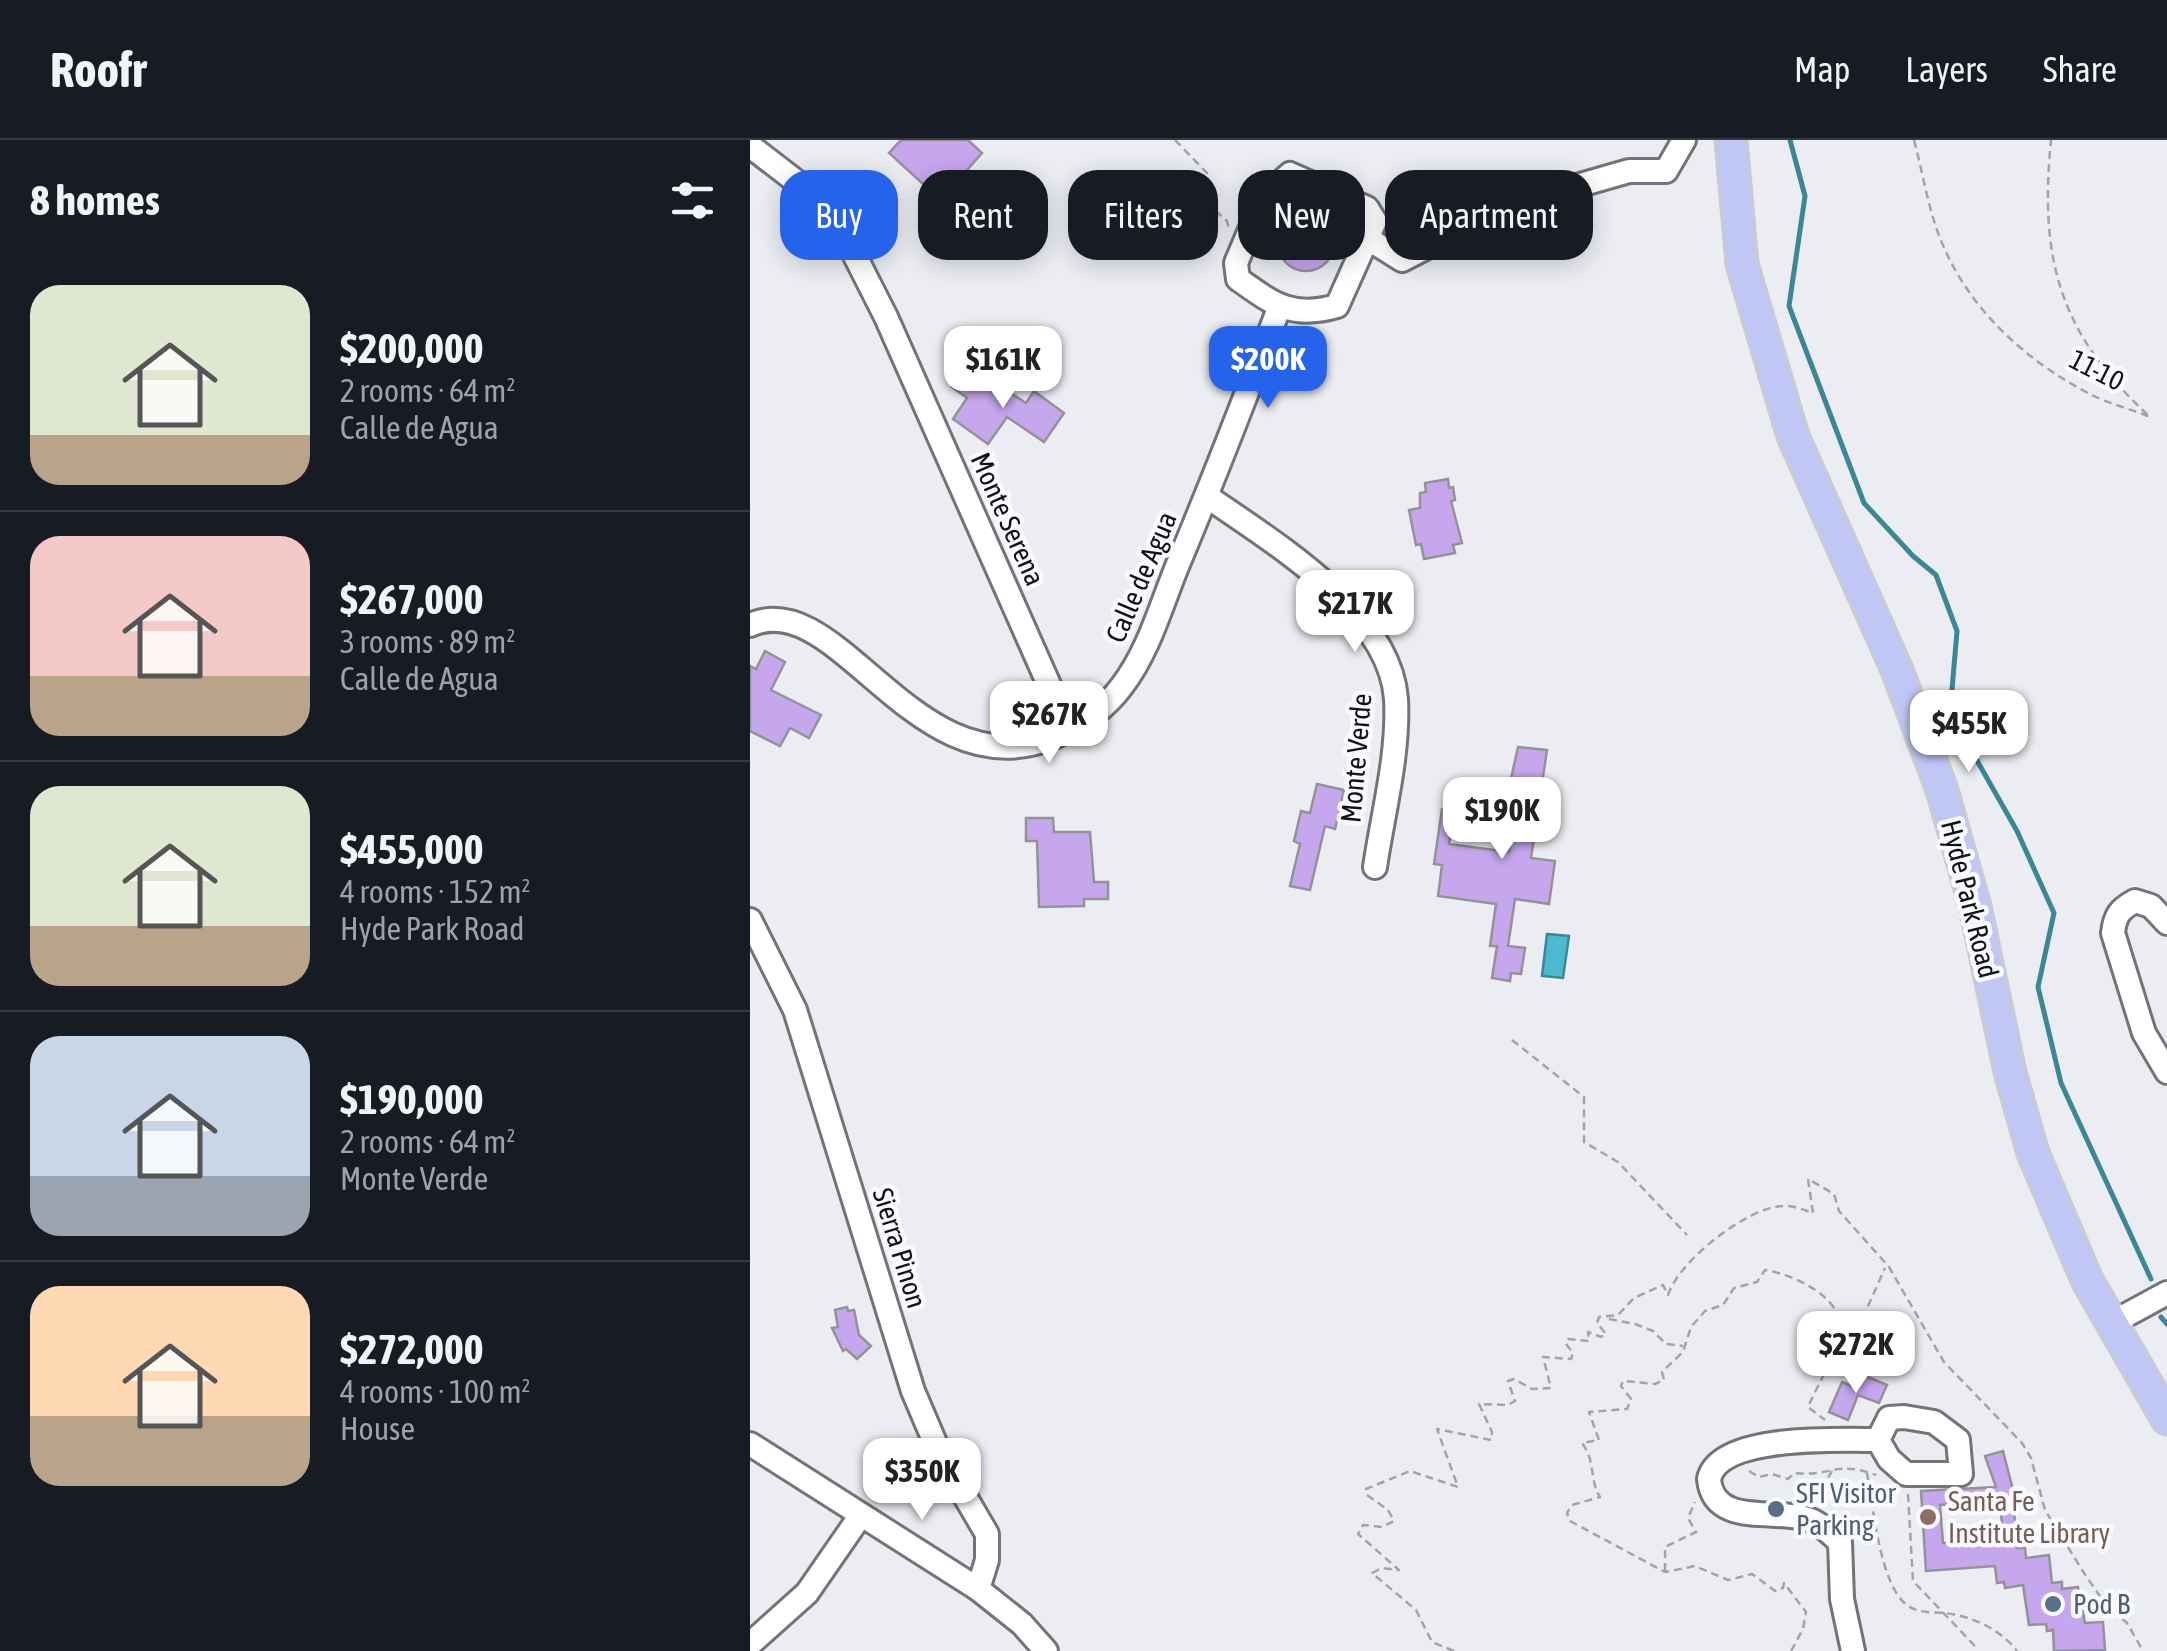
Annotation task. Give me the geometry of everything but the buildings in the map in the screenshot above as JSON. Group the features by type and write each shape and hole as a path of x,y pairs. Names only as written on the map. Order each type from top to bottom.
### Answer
{"main road":[{"name":"Hyde Park Road","path":"1731,140 1742,264 1793,436 1897,670 1942,790 1975,906 2005,1049 2028,1134 2067,1239 2110,1324 2167,1419"}],"street":[{"path":"1367,238 1402,260 1440,240 1520,217 1542,196 1629,171 1666,171 1684,140"},
{"name":"Monte Serena","path":"750,146 819,199 851,248 894,333 1069,730"},
{"path":"1290,174 1367,208 1375,221 1367,238 1336,306 1316,312 1279,308 1238,279 1236,263 1264,198 1290,174"},
{"name":"Calle de Agua","path":"750,625 768,616 798,622 823,636 898,703 970,743 1018,746 1069,730 1102,708 1128,678 1208,496 1279,308"},
{"name":"Monte Verde","path":"1208,496 1344,602 1369,629 1384,654 1394,690 1395,725 1375,867"},
{"path":"2167,923 2151,906 2135,901 2122,908 2115,918 2113,932 2144,1033 2167,1072"},
{"name":"Sierra Pinon","path":"750,920 796,1010 912,1391 939,1452 987,1534 987,1560 978,1590"},
{"path":"2110,1324 2167,1293"},
{"path":"1853,1651 1842,1598 1840,1542 1812,1520 1730,1510 1714,1497 1709,1480 1719,1460 1747,1448 1878,1440"},
{"path":"750,1444 978,1590 1022,1624 1046,1651"},
{"path":"750,1644 807,1593 861,1516"}],"path":[{"path":"1176,140 1206,173 1202,198 1227,221 1236,263"},
{"name":"11-10","path":"1914,140 1937,231 1972,301 1989,320 2061,377 2097,398 2150,417 2118,387 2088,350 2055,278 2050,258 2050,140"},
{"path":"1512,1040 1584,1097 1584,1142 1618,1162 1687,1235"},
{"path":"1607,1319 1618,1315 1634,1298 1664,1286 1668,1295 1671,1284 1696,1253 1755,1213 1783,1205 1813,1212 1808,1180 1834,1194 1840,1211 1887,1265 1944,1362 2022,1443 2032,1458 2045,1510 2106,1605 2127,1623 2143,1651"},
{"path":"1840,1328 1850,1330 1860,1324 1887,1265"},
{"path":"1792,1651 1806,1612 1784,1582 1783,1588 1775,1591 1752,1574 1728,1580 1695,1566 1665,1572 1570,1521 1567,1513 1572,1505 1600,1497 1594,1487 1594,1468 1582,1443 1599,1440 1590,1412 1628,1408 1631,1400 1621,1386 1623,1380 1664,1380 1664,1368 1684,1346 1691,1327 1705,1311 1722,1305 1734,1288 1757,1282 1765,1270 1805,1284 1841,1320 1808,1406 1828,1422"},
{"path":"1454,1651 1432,1642 1416,1610 1372,1573 1382,1568 1399,1570 1358,1534 1362,1525 1382,1527 1394,1521 1388,1510 1367,1495 1366,1489 1410,1471 1458,1487 1437,1429 1491,1440 1492,1432 1478,1405 1508,1405 1515,1401 1508,1381 1532,1389 1551,1388 1542,1359 1571,1359 1574,1352 1566,1344 1568,1338 1589,1341 1588,1332 1601,1337 1606,1331 1597,1319 1635,1324 1653,1330 1666,1344 1684,1346"},
{"path":"1746,1469 1759,1477 1772,1474 1780,1480 1794,1473 1812,1475 1848,1465 1882,1478"},
{"path":"1814,1500 1834,1469"},
{"path":"1866,1472 1886,1569 1906,1605 1927,1613 1970,1618 2006,1636 2017,1651"},
{"path":"1907,1491 1913,1581 1974,1646 1974,1651"},
{"path":"1665,1572 1666,1547 1696,1532 1688,1518 1695,1507 1695,1496"}],"water":[{"path":"1547,934 1569,936 1563,978 1542,976"}],"waterway":[{"path":"1790,140 1805,196 1789,306 1864,503 1936,575 1957,631 1950,713 2017,831 2054,913 2038,987 2061,1083 2151,1279"},
{"path":"2161,1317 2167,1324"}],"place":[{"name":"SFI Visitor Parking","path":"1776,1509"},
{"name":"Santa Fe Institute Library","path":"1928,1517"},
{"name":"Pod B","path":"2053,1604"}]}
